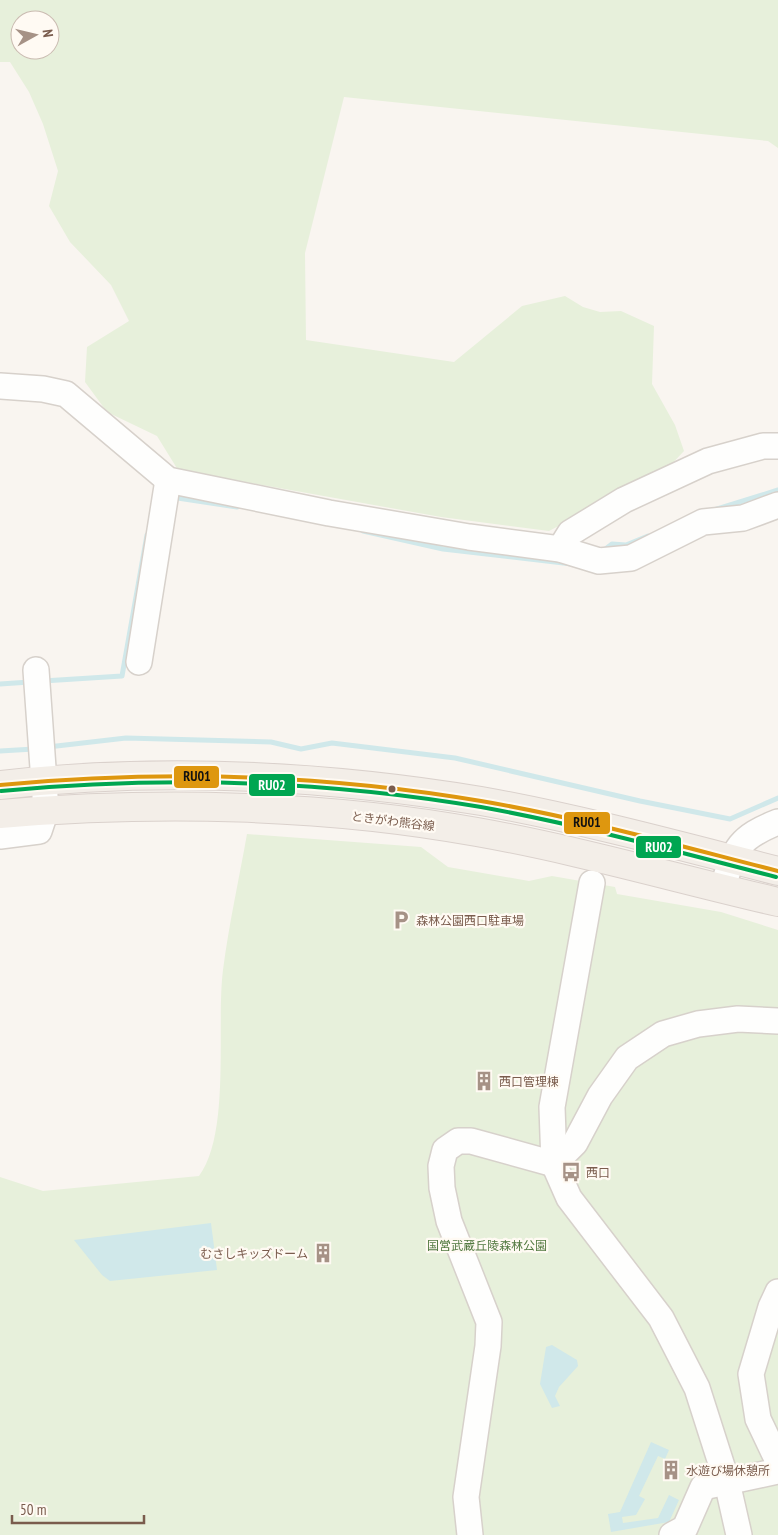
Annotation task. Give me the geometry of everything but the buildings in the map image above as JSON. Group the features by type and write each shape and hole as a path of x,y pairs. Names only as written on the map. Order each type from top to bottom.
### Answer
{"main road":[{"path":"0,786 44,780 149,775 344,783 491,803 641,836 778,871"},
{"name":"ときがわ熊谷線","path":"0,814 46,810 151,808 270,809 412,823 477,832 541,845 778,902"}],"street":[{"path":"0,386 43,389 66,394 168,480 329,513 469,537 560,550 599,560 631,558 703,522 743,518 778,505"},
{"path":"560,550 570,533 624,500 708,461 763,446 778,446"},
{"path":"139,662 168,480"},
{"path":"0,836 39,831 46,810 36,670"},
{"path":"722,889 732,859 742,842 757,830 778,822"},
{"path":"592,883 552,1107 554,1164 569,1198 661,1318 697,1388 727,1482 739,1535"},
{"path":"554,1164 575,1143 600,1096 627,1058 663,1034 698,1024 738,1020 778,1021"},
{"path":"470,1535 466,1497 488,1346 489,1322 448,1221 442,1188 441,1166 445,1150 458,1141 470,1141 554,1164"},
{"path":"778,1292 771,1307 751,1374 758,1419 778,1461"},
{"path":"672,1535 685,1528 703,1487 778,1471"}],"green space":[{"path":"0,0 778,0 778,148 768,141 344,97 305,253 306,340 454,362 522,306 565,296 583,307 600,312 621,311 654,326 652,384 675,425 684,451 667,469 549,531 441,517 178,470 157,436 107,412 85,382 87,347 129,321 111,285 70,242 49,206 58,171 43,124 29,92 10,62 0,62"},
{"name":"国営武蔵丘陵森林公園","path":"247,834 421,847 448,867 529,881 552,876 615,887 617,894 721,912 778,930 778,1535 0,1535 0,1177 43,1191 199,1176 209,1157 219,1106 223,970"}],"water":[{"path":"211,1223 217,1270 110,1281 102,1275 74,1240"},
{"path":"552,1345 577,1360 578,1366 559,1387 555,1396 560,1406 552,1408 540,1384 546,1347"},
{"path":"651,1442 669,1450 665,1459 658,1456 639,1496 645,1499 636,1515 622,1517 623,1523 658,1518 669,1495 679,1500 669,1522 611,1532 608,1514 620,1512"}],"waterway":[{"path":"714,510 778,490"},
{"path":"171,497 237,507"},
{"path":"363,531 443,549 572,564"},
{"path":"43,681 122,676 147,535"},
{"path":"603,551 612,544 626,545 648,536"},
{"path":"0,684 30,682"},
{"path":"48,747 126,738 271,742 301,749 332,743 455,758 640,801 730,819 778,798"},
{"path":"0,751 34,749"}],"transit line":[{"name":"RU01","path":"0,785 60,780 181,776 241,777 361,785 421,792 518,808 630,833 778,871"},
{"name":"RU02","path":"1,791 61,786 181,782 241,783 361,791 421,798 518,814 629,839 776,877"}],"place":[{"name":"森林公園西口駐車場","path":"401,920"},
{"name":"西口管理棟","path":"484,1081"},
{"name":"西口","path":"571,1172"},
{"name":"むさしキッズドーム","path":"323,1253"},
{"name":"水遊び場休憩所","path":"671,1470"}]}
